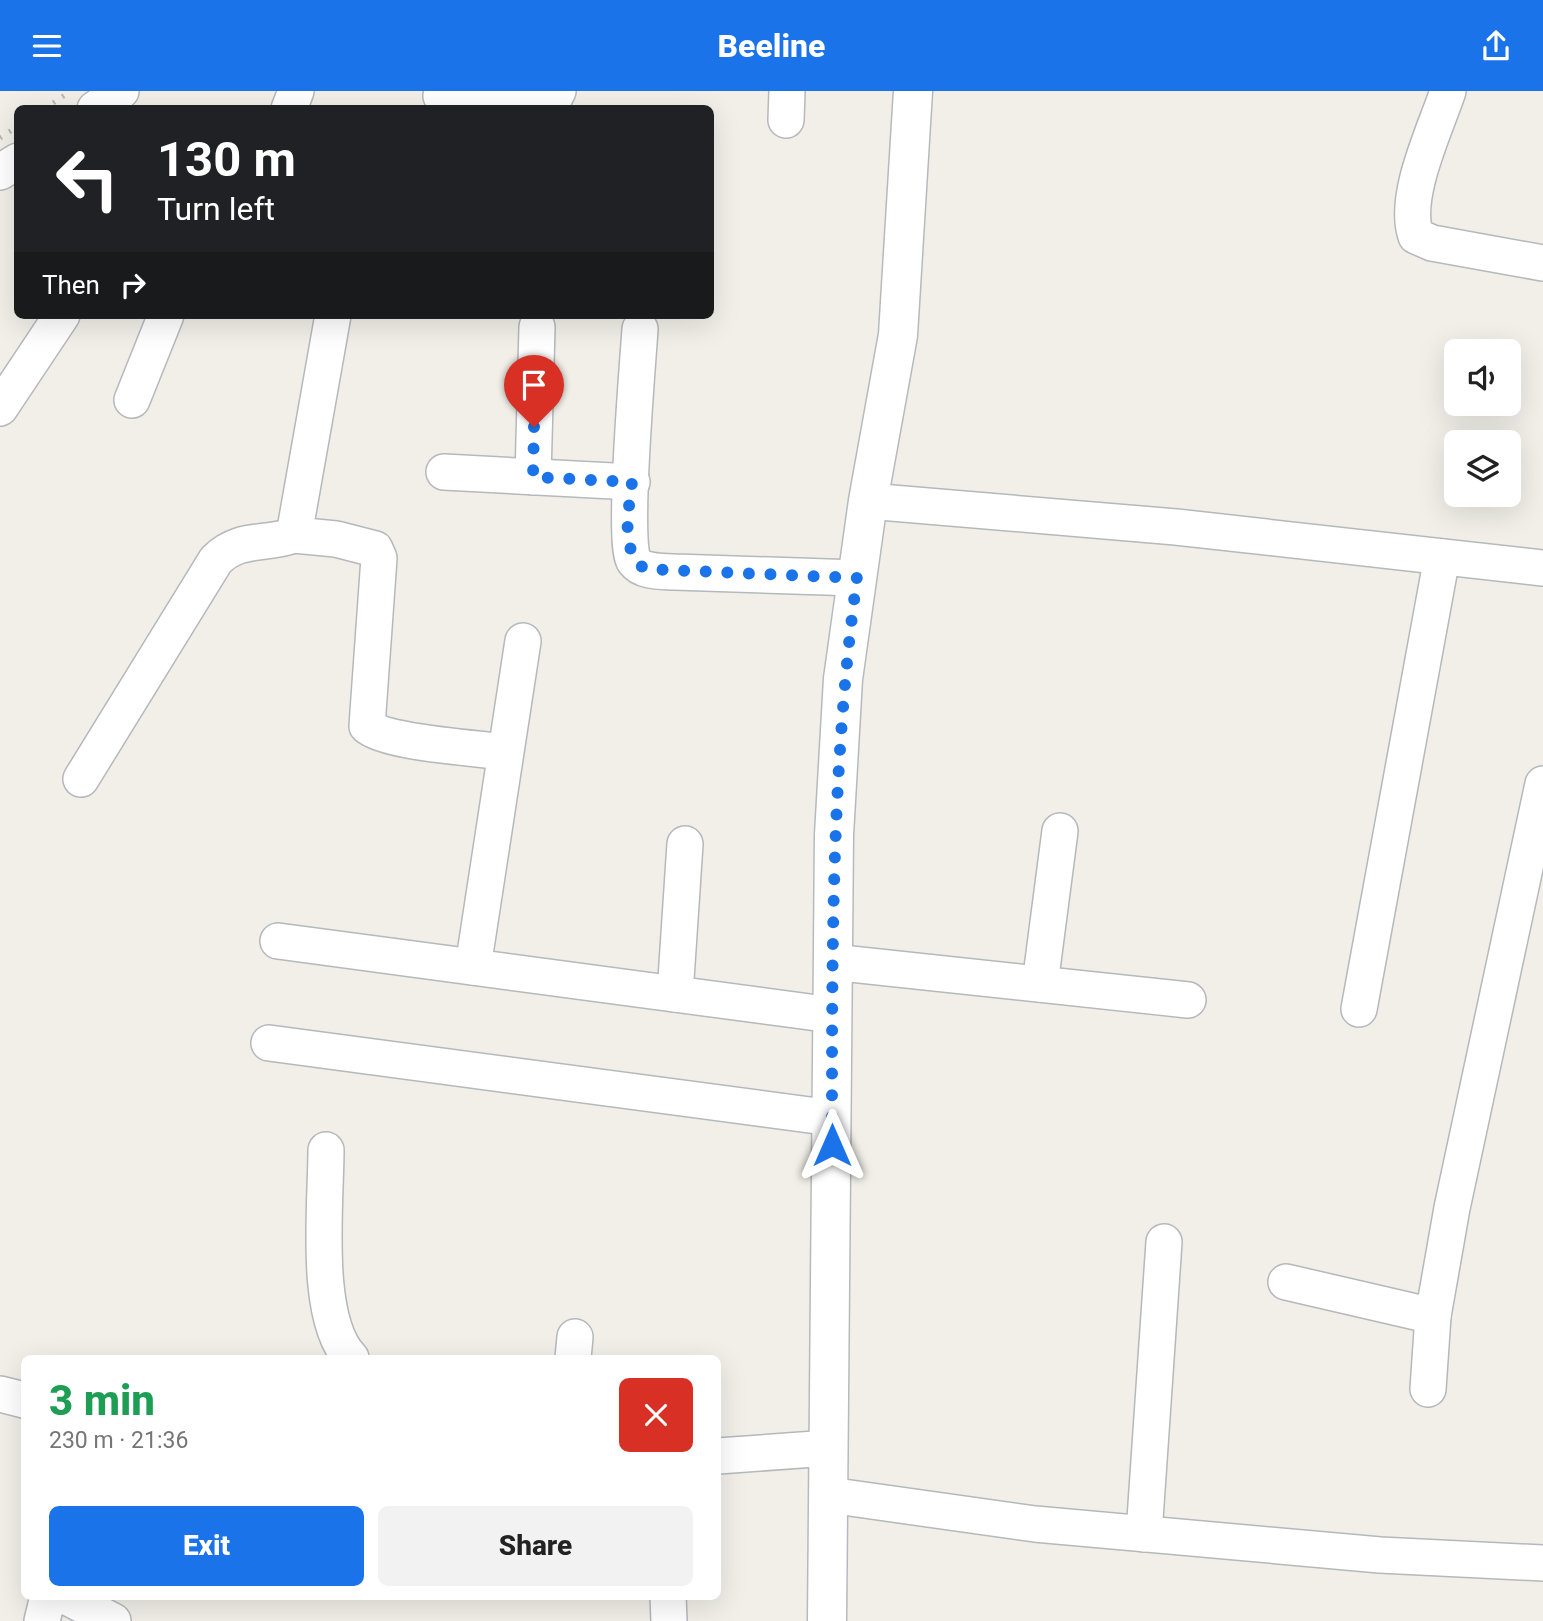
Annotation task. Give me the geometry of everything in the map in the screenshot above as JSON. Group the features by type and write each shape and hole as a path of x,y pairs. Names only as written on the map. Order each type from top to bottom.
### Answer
{"main road":[{"path":"827,1621 834,835 843,679 868,501 898,335 913,91"}],"street":[{"path":"101,105 121,91"},
{"path":"536,105 555,97 558,91"},
{"path":"1448,91 1412,201 1410,221 1416,236 1432,243 1543,263"},
{"path":"441,96 492,105"},
{"path":"0,408 59,319"},
{"path":"132,400 164,319"},
{"path":"294,535 331,319"},
{"path":"533,477 537,327"},
{"path":"640,329 628,545 634,561 645,569 857,578"},
{"path":"444,472 632,482"},
{"path":"868,501 1176,527 1543,568"},
{"path":"82,779 216,560 229,547 278,541 294,535 361,544 374,549 379,558 367,726 375,732 396,737 505,752"},
{"path":"1359,1009 1442,557"},
{"path":"473,967 523,641"},
{"path":"1428,1389 1433,1316 1452,1208 1543,784"},
{"path":"1040,984 1060,831"},
{"path":"674,994 685,844"},
{"path":"278,941 832,1015"},
{"path":"832,962 1188,1000"},
{"path":"269,1043 832,1118"},
{"path":"326,1150 326,1299 339,1341 349,1355"},
{"path":"1144,1534 1164,1243"},
{"path":"1286,1282 1433,1316"},
{"path":"0,1394 21,1399"},
{"path":"721,1456 829,1448"},
{"path":"829,1495 1035,1524 1381,1555 1543,1563"},
{"path":"42,1621 47,1600"},
{"path":"73,1600 113,1621"},
{"path":"668,1600 669,1621"}],"railway":[{"path":"50,105 71,91"},
{"path":"0,138 14,129"}],"route":[{"path":"534,427 533,477 632,482 628,545 634,561 645,569 857,578 843,679 834,835 832,1145"}]}
